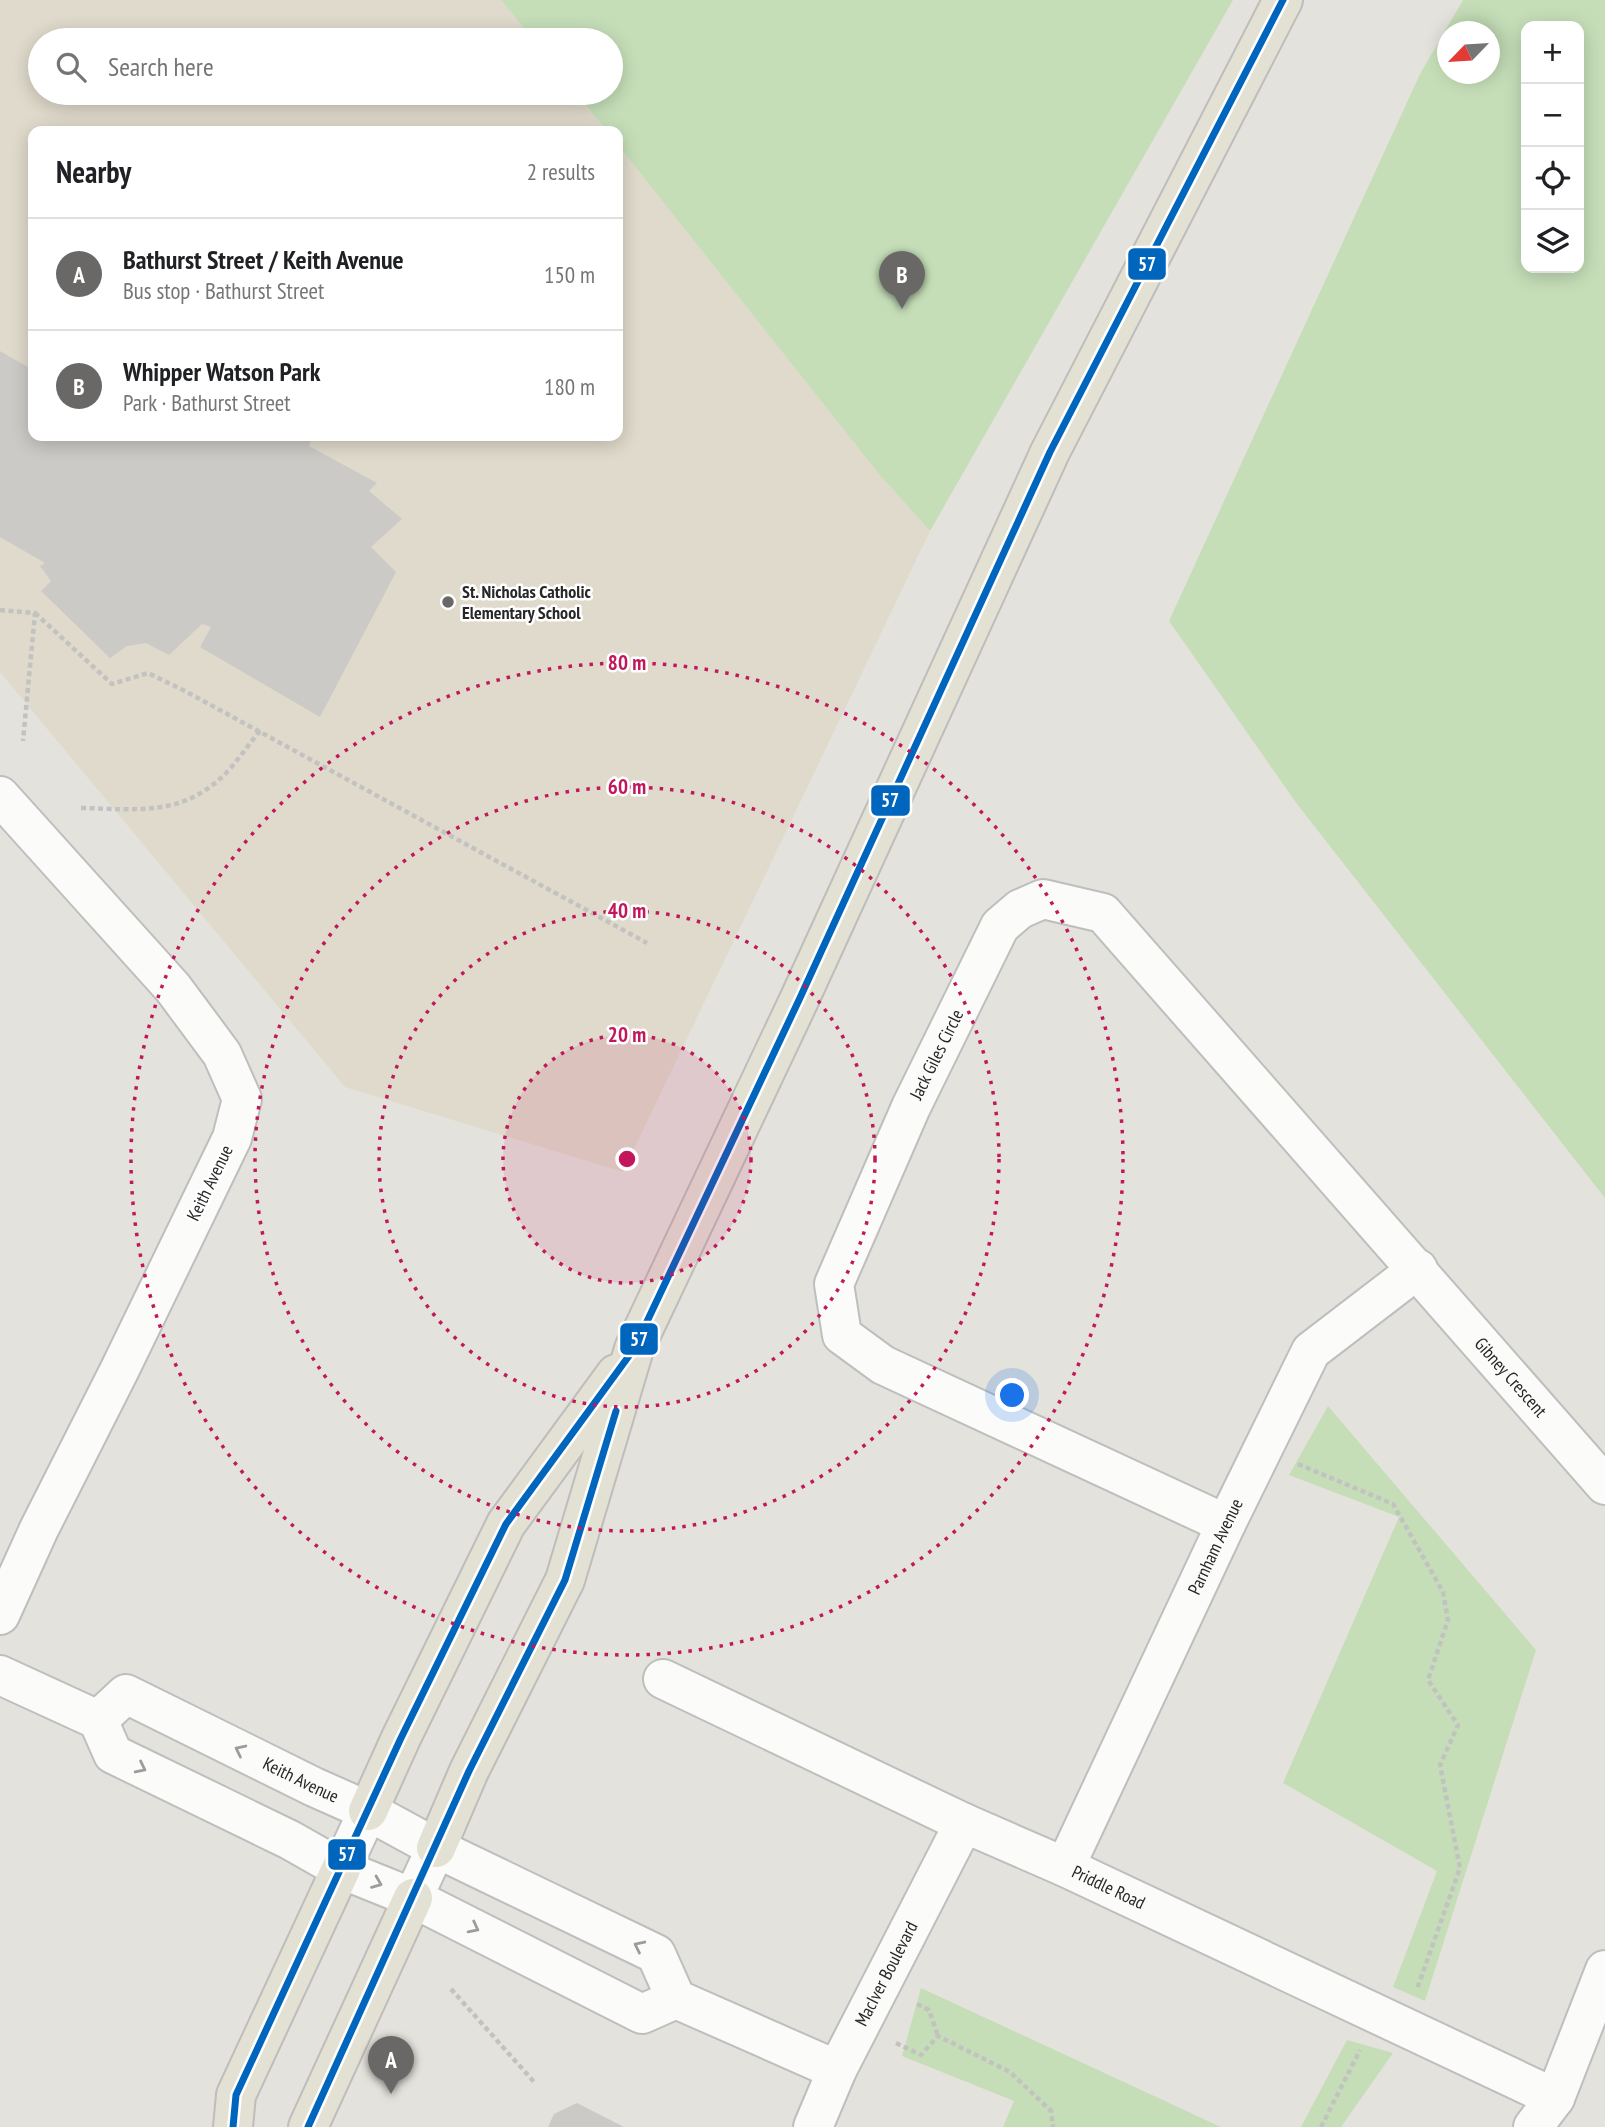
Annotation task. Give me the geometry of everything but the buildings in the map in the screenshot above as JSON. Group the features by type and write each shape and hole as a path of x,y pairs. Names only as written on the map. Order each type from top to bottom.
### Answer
{"main road":[{"path":"436,1848 469,1771 565,1580 634,1349 810,975 1050,452 1283,0"},
{"path":"368,1811 506,1524 634,1349"},
{"path":"233,2127 236,2095 341,1869"},
{"path":"308,2127 413,1898"}],"street":[{"name":"Keith Avenue","path":"0,796 173,988 222,1054 242,1099 232,1138 39,1529 0,1615"},
{"name":"Jack Giles Circle","path":"1226,1524 883,1364 842,1335 834,1284 911,1107 1000,926 1020,909 1043,899 1103,913 1418,1269"},
{"name":"Parnham Avenue","path":"1065,1867 1262,1448 1311,1351 1418,1269"},
{"name":"Gibney Crescent","path":"1418,1269 1605,1485"},
{"path":"0,1675 98,1720 113,1754 290,1840 341,1869 413,1898 642,2014 676,1999 837,2070"},
{"name":"Priddle Road","path":"663,1679 964,1823 1065,1867 1391,2020 1544,2112"},
{"name":"Keith Avenue","path":"98,1720 126,1694 656,1954 676,1999"},
{"path":"341,1869 368,1811"},
{"name":"MacIver Boulevard","path":"813,2127 837,2070 964,1823"},
{"path":"413,1898 436,1848"},
{"path":"1544,2112 1605,1970"}],"path":[{"path":"0,610 35,613 111,684 148,673 260,731 647,943"},
{"path":"23,741 35,613"},
{"path":"81,808 153,809 193,800 225,774 260,731"},
{"path":"1262,1448 1393,1504 1443,1592 1448,1620 1427,1680 1458,1725 1440,1765 1460,1868 1391,2020 1321,2127"},
{"path":"451,1989 535,2084"},
{"path":"860,2026 921,2055 938,2036 1010,2072 1051,2111 1053,2127"}],"shaded area":[{"name":"St. Nicholas Catholic Elementary School","path":"0,0 501,0 524,28 28,28 28,105 586,105 603,126 28,126 28,441 623,441 623,151 879,474 930,531 623,1172 345,1087 0,672"}],"green space":[{"path":"501,0 1233,0 930,531 879,474 623,151 623,126 603,126 586,105 623,105 623,28 524,28"},
{"path":"1463,0 1605,0 1605,1198 1297,804 1169,621 1420,74 1437,45 1437,84 1500,84 1500,21 1451,21"},
{"path":"1328,1406 1536,1650 1425,2001 1393,1987 1437,1871 1283,1783 1399,1517 1289,1475"},
{"path":"921,1988 1221,2127 1003,2127 1014,2101 902,2056"},
{"path":"1347,2040 1393,2053 1341,2127 1301,2127"}],"transit line":[{"name":"57","path":"233,2127 236,2095 401,1738 506,1524 634,1349 799,1000 1050,452 1283,0"},
{"name":"57","path":"308,2127 469,1771 565,1580 616,1411"}],"place":[{"name":"Whipper Watson Park","path":"902,309"},
{"name":"St. Nicholas Catholic Elementary School","path":"448,602"},
{"name":"Bathurst Street / Keith Avenue","path":"391,2094"}]}
